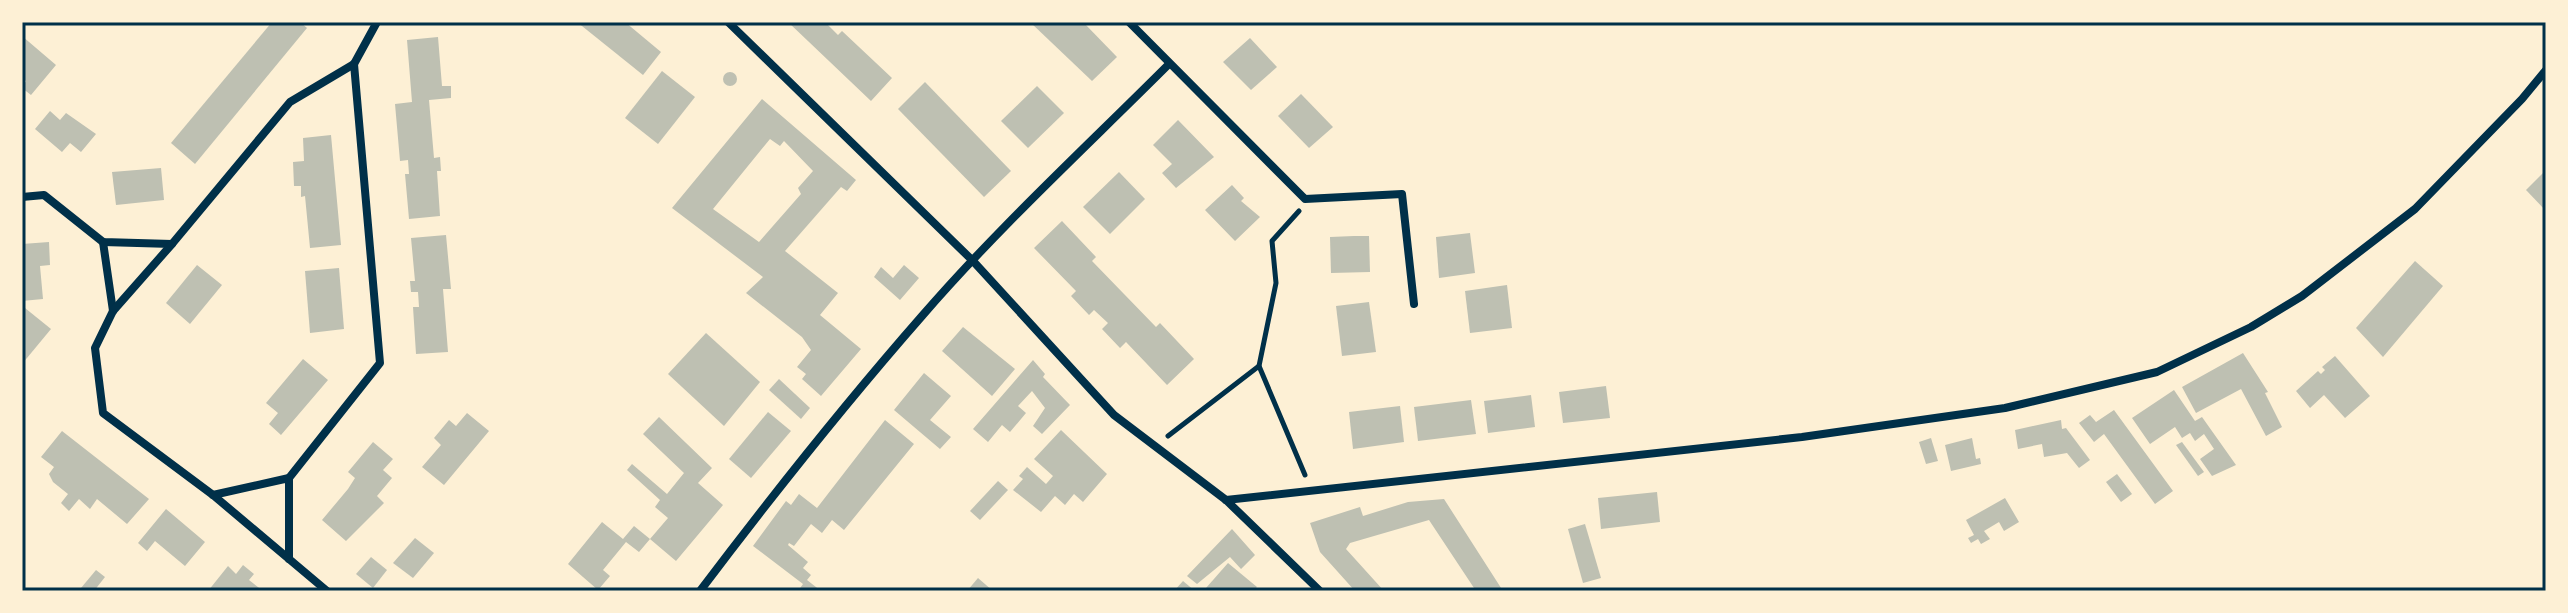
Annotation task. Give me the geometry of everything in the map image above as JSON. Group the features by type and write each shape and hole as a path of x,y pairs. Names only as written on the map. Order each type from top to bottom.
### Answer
{"street":[{"path":"327,591 213,495 103,413 95,348 113,311 290,102 354,64 377,22"},
{"path":"728,22 973,261 1114,415 1226,500 1320,591"},
{"path":"1129,22 1305,199 1402,194 1414,304"},
{"path":"289,559 289,478 380,363 354,64"},
{"path":"700,591 774,493 922,315 1169,64"},
{"path":"1226,500 1802,437 2005,408 2157,372 2251,327 2302,296 2403,219 2522,99 2546,70"},
{"path":"22,197 44,195 103,242 172,244"},
{"path":"103,242 113,311"},
{"path":"213,495 289,478"}],"path":[{"path":"1305,199 1300,210 1272,241 1276,283 1259,366 1305,476"},
{"path":"1154,445 1259,366"}],"building":[{"path":"272,22 300,22 307,28 195,164 171,143"},
{"path":"577,22 625,22 661,52 643,75"},
{"path":"788,22 825,22 838,35 842,31 892,78 871,101"},
{"path":"1030,22 1083,22 1117,57 1092,81"},
{"path":"22,36 56,65 31,95 22,88 26,81 22,78"},
{"path":"438,37 442,86 451,86 451,98 429,100 434,158 440,157 441,171 437,171 440,216 409,219 405,174 409,174 408,160 400,161 395,104 412,102 407,40"},
{"path":"1250,38 1277,67 1251,90 1223,62"},
{"path":"662,71 695,97 658,144 625,118"},
{"path":"730,72 737,79 730,86 723,79"},
{"path":"925,82 1011,171 984,197 898,109"},
{"path":"1037,86 1064,113 1028,148 1001,121"},
{"path":"1301,94 1333,127 1309,148 1278,116"},
{"path":"762,99 856,180 847,191 841,187 785,251 838,293 820,315 861,349 821,396 802,379 806,374 797,367 811,350 802,337 746,293 763,277 672,208","holes":["770,139 780,146 784,141 813,171 798,188 801,194 759,242 713,209"]},
{"path":"50,111 60,120 66,113 96,134 81,152 70,143 62,152 35,129"},
{"path":"1178,120 1214,157 1176,188 1162,173 1172,164 1153,145"},
{"path":"331,135 341,245 310,248 305,196 301,197 301,186 294,186 293,162 304,161 303,138"},
{"path":"161,168 164,200 116,205 112,172"},
{"path":"2546,170 2546,211 2526,190"},
{"path":"1119,172 1145,199 1110,234 1083,207"},
{"path":"1232,185 1244,198 1241,201 1260,217 1235,241 1205,210"},
{"path":"1062,221 1096,257 1092,261 1156,327 1160,323 1194,359 1167,385 1126,342 1120,348 1102,329 1108,323 1094,310 1089,315 1071,296 1076,291 1034,248"},
{"path":"1470,233 1475,273 1439,278 1436,237"},
{"path":"446,235 451,289 443,289 448,352 416,354 413,307 419,307 418,292 411,292 410,281 415,281 411,238"},
{"path":"1369,236 1370,272 1331,273 1330,237"},
{"path":"49,242 50,265 40,266 43,299 22,301 22,244"},
{"path":"2415,261 2443,286 2383,357 2356,328"},
{"path":"197,265 222,285 190,324 166,303"},
{"path":"904,265 919,278 900,300 874,277 881,267 893,278"},
{"path":"339,268 344,329 310,333 305,271"},
{"path":"1507,285 1512,328 1470,333 1465,291"},
{"path":"1369,302 1376,352 1342,356 1336,306"},
{"path":"25,308 51,329 22,364 22,312"},
{"path":"963,327 1015,369 992,396 942,351"},
{"path":"706,333 760,382 724,426 668,374"},
{"path":"2243,353 2268,392 2265,393 2282,427 2266,436 2241,389 2196,413 2182,387"},
{"path":"2335,356 2370,396 2345,418 2324,395 2310,408 2296,391 2318,371 2321,374 2325,370 2322,367"},
{"path":"303,359 328,380 281,435 269,424 278,413 266,403"},
{"path":"1033,360 1045,374 1043,377 1070,405 1042,434 1033,426 1045,408 1032,391 1018,406 1026,413 1010,432 1002,425 988,442 973,429"},
{"path":"924,373 951,396 930,420 951,437 940,449 894,410"},
{"path":"779,379 810,408 801,419 769,390"},
{"path":"1606,386 1610,418 1563,423 1559,392"},
{"path":"2174,390 2195,421 2202,417 2236,465 2212,476 2200,459 2214,449 2204,434 2195,441 2190,433 2182,438 2175,427 2150,444 2132,418"},
{"path":"1531,395 1535,427 1488,433 1484,401"},
{"path":"1471,400 1476,434 1418,441 1414,407"},
{"path":"1400,406 1404,442 1353,449 1349,412"},
{"path":"2114,410 2173,491 2155,504 2104,434 2094,442 2079,423 2090,415 2096,422"},
{"path":"768,412 791,431 751,478 729,459"},
{"path":"467,413 489,431 444,485 422,467 441,445 434,438 449,420 456,426"},
{"path":"659,417 712,468 698,483 723,505 676,561 650,539 668,518 655,507 660,500 627,470 632,464 667,494 684,473 643,434"},
{"path":"885,420 914,444 844,530 832,520 822,533 811,524 794,546 789,543 808,562 803,568 811,575 807,580 821,591 798,591 803,584 753,546 786,501 791,505 799,494 817,508"},
{"path":"2061,420 2062,429 2066,428 2090,460 2079,468 2067,453 2044,457 2042,444 2018,449 2015,430"},
{"path":"1061,430 1107,474 1083,502 1074,494 1065,505 1055,496 1041,512 1013,490 1023,479 1019,476 1027,467 1046,484 1053,476 1034,459"},
{"path":"62,431 149,499 127,524 97,499 90,509 79,499 69,511 61,503 68,494 53,482 49,474 54,467 41,457"},
{"path":"1931,438 1938,461 1926,464 1919,442"},
{"path":"1972,438 1976,459 1980,458 1981,464 1951,471 1945,445"},
{"path":"373,442 393,459 383,470 392,478 377,496 384,503 346,541 322,520 348,489 355,478 348,472"},
{"path":"2182,442 2204,472 2198,476 2176,445"},
{"path":"2117,474 2132,494 2121,502 2106,482"},
{"path":"998,481 1008,490 980,520 970,511"},
{"path":"1657,492 1660,522 1601,529 1598,498"},
{"path":"2005,498 2019,522 2004,531 1999,522 1984,531 1990,539 1981,544 1978,539 1971,543 1968,538 1974,535 1966,520"},
{"path":"1444,499 1503,591 1476,591 1429,520 1350,543 1346,549 1384,591 1355,591 1320,552 1310,523 1360,507 1363,516 1408,502"},
{"path":"166,509 205,542 185,566 155,541 147,551 138,543"},
{"path":"602,522 623,539 634,526 650,539 639,552 626,542 603,570 610,576 598,590 568,564"},
{"path":"1585,524 1601,578 1583,583 1568,529"},
{"path":"1232,529 1255,555 1241,569 1230,557 1197,584 1187,576"},
{"path":"415,538 434,553 413,578 393,563"},
{"path":"371,557 387,570 373,588 356,574"},
{"path":"1228,563 1257,587 1253,591 1210,591 1206,588"},
{"path":"243,565 254,574 249,580 263,591 208,591 228,566 236,574"},
{"path":"96,570 105,577 94,591 84,591 81,588"},
{"path":"978,578 993,591 967,591"},
{"path":"1183,581 1195,591 1174,591"}]}
